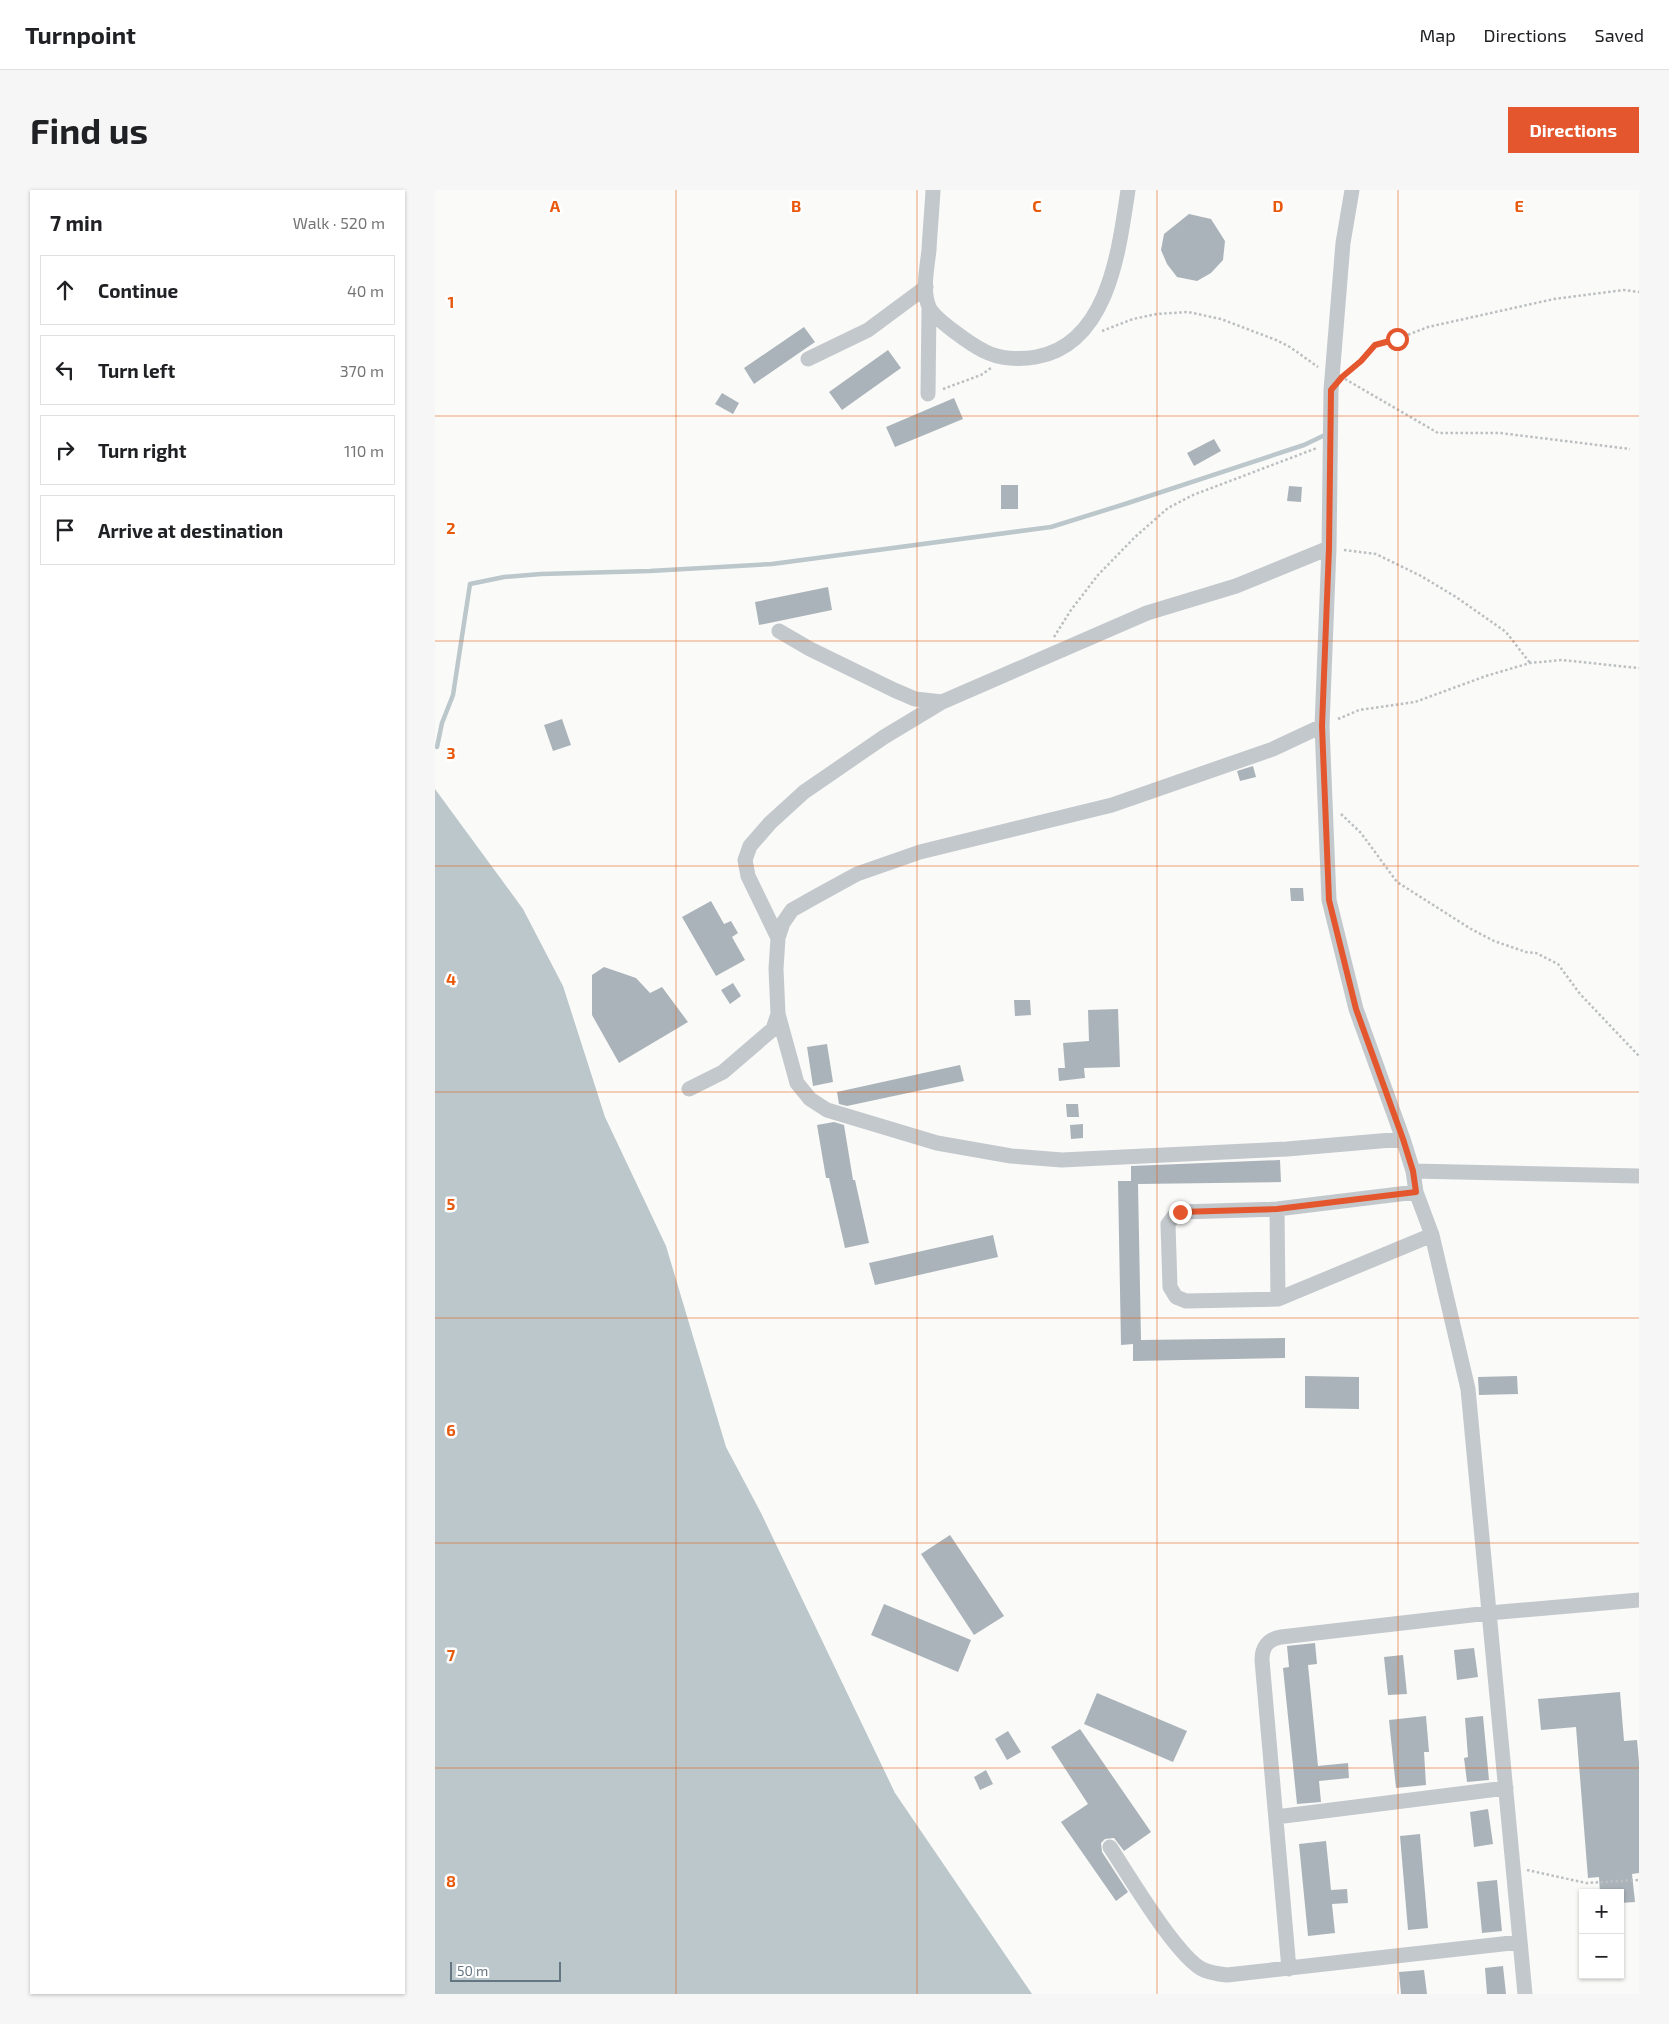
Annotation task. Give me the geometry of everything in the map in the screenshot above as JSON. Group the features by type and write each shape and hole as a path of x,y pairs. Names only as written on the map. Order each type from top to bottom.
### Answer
{"street":[{"path":"929,394 929,308 925,287 933,190"},
{"path":"929,308 955,332 987,353 1027,358 1043,356 1058,350 1075,338 1089,324 1103,297 1117,256 1128,190"},
{"path":"1352,190 1343,243 1330,442 1329,548 1322,726 1329,900 1356,1009 1403,1139 1413,1171 1416,1192 1432,1235 1468,1389 1525,1994"},
{"path":"808,359 868,330 925,287"},
{"path":"778,938 748,876 745,860 750,846 770,823 804,792 884,737 942,702 1147,613 1236,586 1329,548"},
{"path":"779,631 810,649 894,690 915,699 942,702"},
{"path":"1322,726 1273,749 1112,805 920,852 857,874 793,910 783,923 778,938 776,969 778,1014 797,1083 810,1099 827,1110 937,1143 1011,1156 1062,1160 1287,1149 1403,1139"},
{"path":"689,1089 723,1072 766,1037 773,1030 778,1014"},
{"path":"1413,1171 1639,1176"},
{"path":"1416,1192 1277,1209 1180,1212 1168,1224 1170,1287 1175,1297 1186,1301 1278,1299 1432,1235"},
{"path":"1277,1209 1278,1299"},
{"path":"1289,1969 1262,1660 1263,1649 1266,1644 1275,1638 1489,1614 1639,1600"},
{"path":"1276,1817 1505,1788"},
{"path":"1110,1847 1165,1930 1186,1957 1203,1970 1227,1975 1520,1942"}],"path":[{"path":"1630,449 1500,433 1438,432 1342,377 1361,361 1375,345 1397,339 1428,326 1554,299 1624,290 1639,292"},
{"path":"1101,331 1157,314 1188,312 1221,320 1276,340 1333,375"},
{"path":"929,394 981,376 1007,357"},
{"path":"1041,658 1071,610 1098,575 1135,536 1162,512 1193,495 1330,442"},
{"path":"1329,548 1376,554 1421,576 1506,632 1531,663"},
{"path":"1322,726 1359,710 1415,702 1486,676 1531,663 1561,660 1639,668"},
{"path":"1324,796 1361,833 1397,882 1471,929 1494,941 1526,952 1536,953 1558,964 1580,994 1639,1056"},
{"path":"1513,1866 1586,1883 1639,1880"}],"shaded area":[{"path":"435,789 523,909 563,986 605,1117 666,1246 726,1447 761,1513 895,1793 1032,1994 435,1994"}],"building":[{"path":"1189,214 1211,219 1225,241 1223,260 1211,273 1197,281 1177,277 1167,264 1161,250 1164,234"},
{"path":"804,327 815,342 754,384 744,368"},
{"path":"888,350 901,368 842,410 829,392"},
{"path":"722,393 739,403 733,414 715,404"},
{"path":"954,398 963,419 895,447 886,427"},
{"path":"1214,439 1221,451 1194,466 1187,453"},
{"path":"1001,485 1018,485 1018,509 1001,509"},
{"path":"1289,486 1302,487 1301,502 1287,501"},
{"path":"828,587 832,610 759,625 755,602"},
{"path":"562,719 571,745 553,751 544,725"},
{"path":"1253,766 1256,777 1240,781 1237,771"},
{"path":"1290,888 1303,888 1304,901 1291,901"},
{"path":"711,901 724,924 731,921 738,933 732,937 745,960 716,976 682,917"},
{"path":"604,967 636,978 650,993 662,987 688,1022 619,1063 592,1015 592,975"},
{"path":"733,983 741,996 730,1004 721,990"},
{"path":"1014,1000 1030,1000 1031,1015 1015,1016"},
{"path":"1118,1009 1120,1067 1084,1068 1085,1078 1059,1081 1058,1068 1065,1068 1063,1043 1089,1041 1088,1010"},
{"path":"827,1044 833,1082 813,1086 807,1047"},
{"path":"960,1065 964,1081 847,1106 839,1104 837,1092"},
{"path":"1066,1104 1078,1104 1079,1117 1067,1117"},
{"path":"834,1122 844,1125 853,1180 855,1180 869,1243 845,1248 829,1178 826,1178 817,1125"},
{"path":"1083,1124 1083,1138 1071,1139 1070,1125"},
{"path":"1280,1160 1281,1182 1138,1184 1141,1340 1285,1338 1285,1358 1133,1361 1133,1344 1121,1345 1118,1181 1131,1181 1131,1166"},
{"path":"993,1235 998,1257 875,1285 869,1263"},
{"path":"1305,1376 1359,1377 1359,1409 1305,1408"},
{"path":"1517,1376 1518,1394 1479,1395 1478,1377"},
{"path":"950,1535 1004,1616 974,1635 921,1554"},
{"path":"884,1604 971,1640 958,1672 871,1635"},
{"path":"1315,1643 1317,1664 1308,1665 1318,1766 1348,1763 1349,1778 1319,1781 1321,1802 1297,1804 1283,1668 1289,1667 1287,1646"},
{"path":"1474,1648 1478,1677 1457,1680 1454,1650"},
{"path":"1403,1655 1407,1694 1388,1695 1384,1657"},
{"path":"1620,1692 1624,1741 1637,1740 1639,1762 1639,1873 1632,1874 1635,1902 1624,1903 1624,1889 1600,1889 1599,1877 1588,1878 1576,1727 1541,1730 1538,1699"},
{"path":"1097,1693 1187,1731 1173,1762 1084,1724"},
{"path":"1426,1716 1429,1752 1424,1752 1426,1785 1396,1788 1389,1720"},
{"path":"1483,1716 1489,1780 1467,1782 1464,1758 1468,1757 1465,1718"},
{"path":"1080,1729 1151,1832 1124,1851 1114,1838 1105,1839 1101,1843 1102,1852 1128,1892 1116,1901 1061,1822 1088,1804 1051,1747"},
{"path":"1008,1731 1021,1752 1007,1760 995,1739"},
{"path":"986,1770 993,1784 980,1790 974,1777"},
{"path":"1488,1809 1493,1844 1474,1847 1470,1812"},
{"path":"1420,1834 1428,1928 1408,1930 1400,1836"},
{"path":"1326,1841 1331,1890 1347,1889 1348,1903 1332,1904 1335,1933 1308,1936 1299,1844"},
{"path":"1497,1880 1502,1931 1482,1933 1477,1882"},
{"path":"1503,1966 1506,1994 1487,1994 1485,1968"},
{"path":"1424,1970 1427,1994 1401,1994 1399,1972"}],"waterway":[{"path":"437,747 442,723 453,695 470,584 504,577 541,574 650,571 772,564 1051,527 1304,445 1327,434"}],"route":[{"path":"1180,1212 1277,1209 1416,1192 1413,1171 1403,1139 1356,1009 1329,900 1322,749 1329,548 1331,390 1375,345 1397,339"}]}
